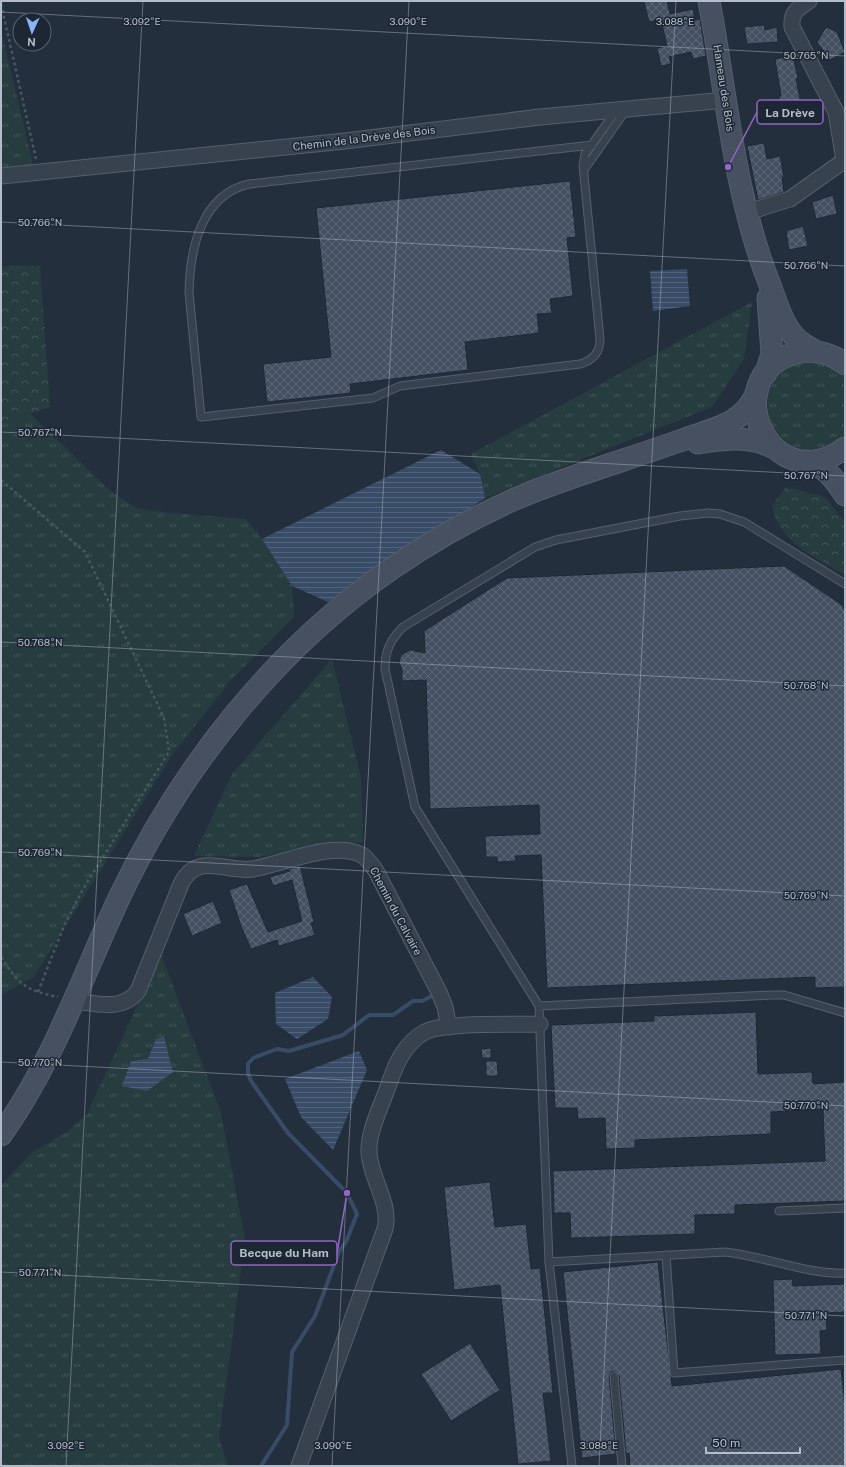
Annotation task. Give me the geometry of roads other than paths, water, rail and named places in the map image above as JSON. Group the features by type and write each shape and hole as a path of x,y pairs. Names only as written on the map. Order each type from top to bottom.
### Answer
{"main road":[{"name":"Hameau des Bois","path":"709,1 734,152 763,268 768,299 772,343 770,362 766,373"},
{"name":"Hameau des Bois","path":"763,268 786,325 792,334 805,346 817,352"},
{"path":"1,1151 22,1125 44,1090 82,1002 155,848 200,762 237,713 286,658 336,612 389,571 443,537 503,505 554,483 636,456 733,421 749,407 766,373 775,364 792,354 817,352 829,355 845,364"},
{"path":"757,392 755,406 759,426 765,438 775,448"},
{"path":"636,456 697,443 734,439 758,440 793,458 824,468 830,473 845,495"},
{"path":"806,461 827,458 845,448"},
{"path":"1,1135 16,1114 82,1002"}],"street":[{"path":"748,212 790,199 845,160 836,112 792,27 792,17 795,10 809,1"},
{"name":"Chemin de la Drève des Bois","path":"1,176 345,141 540,117 621,111 726,100"},
{"name":"Chemin du Calvaire","path":"82,1002 117,1004 129,1001 133,997 138,991 181,884 192,870 211,865 252,869 314,853 345,851 363,856 376,871 439,992 445,1007 450,1027"},
{"path":"299,1466 385,1229 386,1210 373,1172 369,1154 370,1140 375,1121 398,1062 409,1046 424,1032 450,1027 540,1024"}],"lane":[{"path":"592,145 249,184 241,186 226,195 209,211 200,227 195,242 189,275 188,292 201,417 373,398 400,386 580,364 591,359 598,351 600,339 584,158 592,145 621,111"},
{"path":"584,170 621,111"},
{"path":"572,1466 549,1262 539,1006 414,807 385,669 387,650 390,641 403,627 535,547 556,540 693,514 720,514 744,522 845,584"},
{"path":"539,1006 784,995 845,1013"},
{"path":"779,1211 845,1208"},
{"path":"549,1262 666,1255 736,1253 830,1273 845,1273"},
{"path":"666,1255 674,1373 845,1360"},
{"path":"614,1376 622,1466"}],"water":[{"path":"687,269 690,306 653,311 650,271"},
{"path":"441,450 480,474 485,498 328,602 292,586 262,539"},
{"path":"313,977 332,997 328,1019 297,1039 276,1024 275,993"},
{"path":"164,1037 173,1072 147,1091 122,1086 131,1061 148,1059 156,1039"},
{"path":"359,1051 367,1070 333,1150 301,1117 285,1079"}],"waterway":[{"path":"261,1466 287,1425 292,1352 315,1316 339,1252 346,1242 357,1214 347,1193 288,1133 251,1081 248,1073 248,1064 253,1058 277,1049 289,1051 343,1035 369,1015 393,1015 413,1001 422,1001 432,996"}],"place":[{"name":"La Drève","path":"728,167"},
{"name":"Becque du Ham","path":"347,1193"}]}
